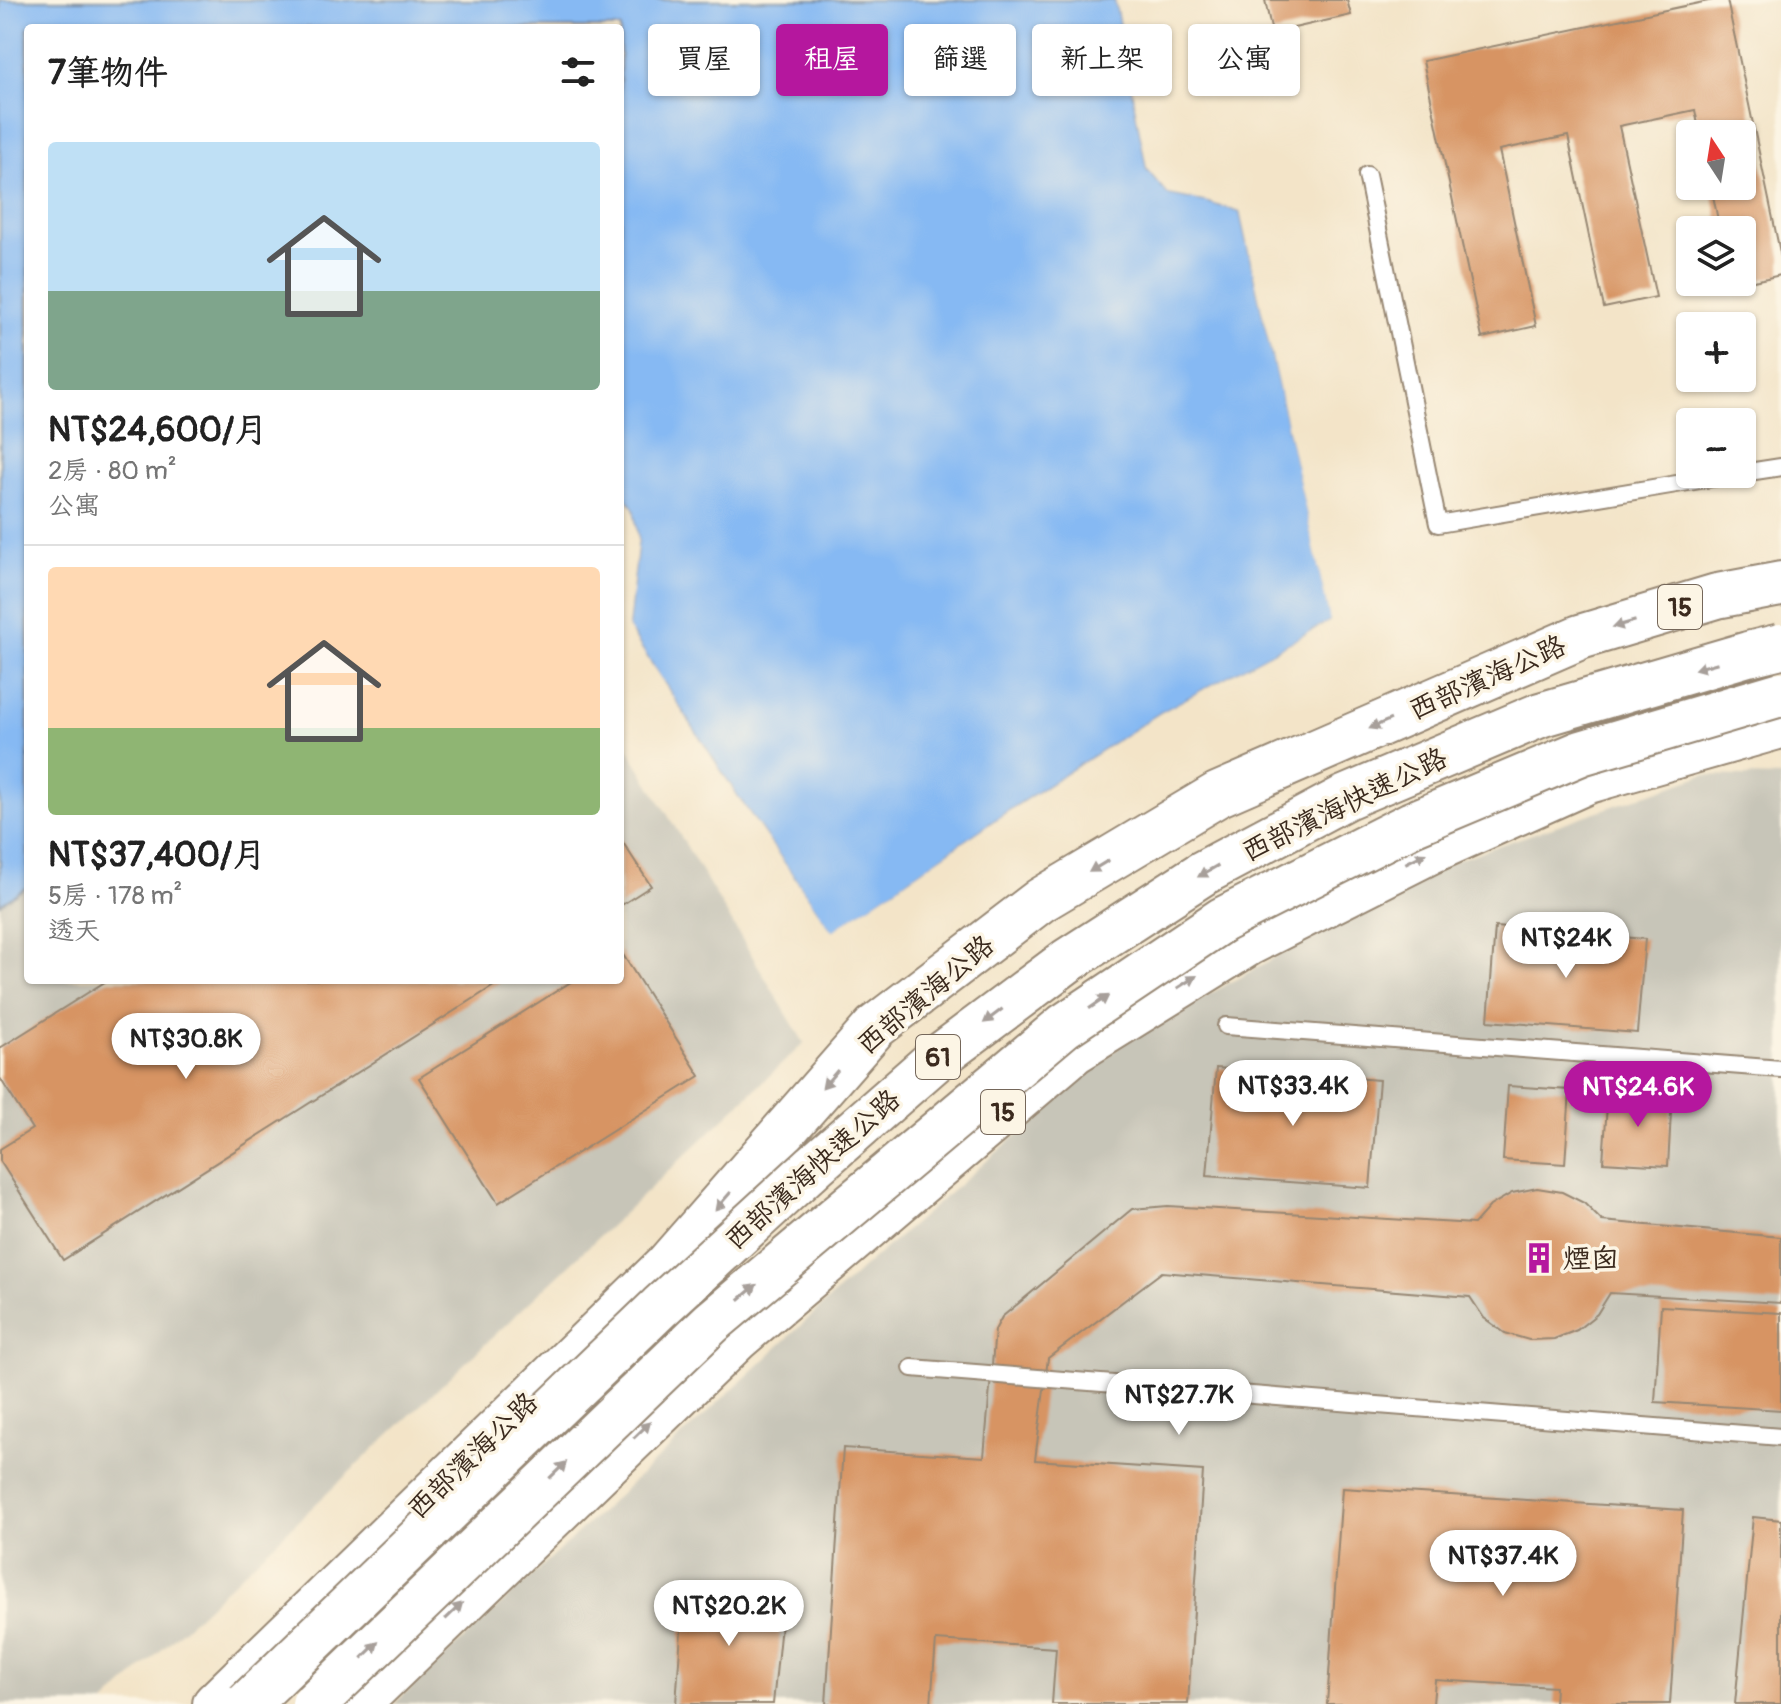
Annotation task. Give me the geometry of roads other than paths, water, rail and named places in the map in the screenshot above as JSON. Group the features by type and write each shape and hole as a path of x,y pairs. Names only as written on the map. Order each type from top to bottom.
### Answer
{"main road":[{"name":"西部濱海公路","path":"215,1704 666,1266 875,1027 1041,900 1217,795 1580,637 1717,596 1781,584"},
{"name":"西部濱海快速公路","path":"247,1704 660,1307 815,1165 936,1059 1067,961 1203,873 1344,798 1540,715 1781,646"},
{"name":"西部濱海快速公路","path":"314,1704 711,1323 1064,1026 1222,920 1412,824 1581,753 1781,694"},
{"name":"15","path":"358,1704 738,1338 1075,1051 1249,943 1429,852 1588,781 1781,726"}],"lane":[{"path":"1367,175 1438,524 1676,484"},
{"path":"1756,471 1781,467"},
{"path":"1226,1026 1781,1069"},
{"path":"912,1368 1781,1437"}],"water":[{"path":"0,0 1115,0 1120,24 1032,24 1032,96 1133,96 1147,169 1168,194 1240,212 1331,621 1160,713 1010,810 832,932 738,797 628,628 638,539 633,508 624,497 624,24 24,24 24,889 0,904"}],"place":[{"name":"煙囪","path":"1539,1258"}]}
